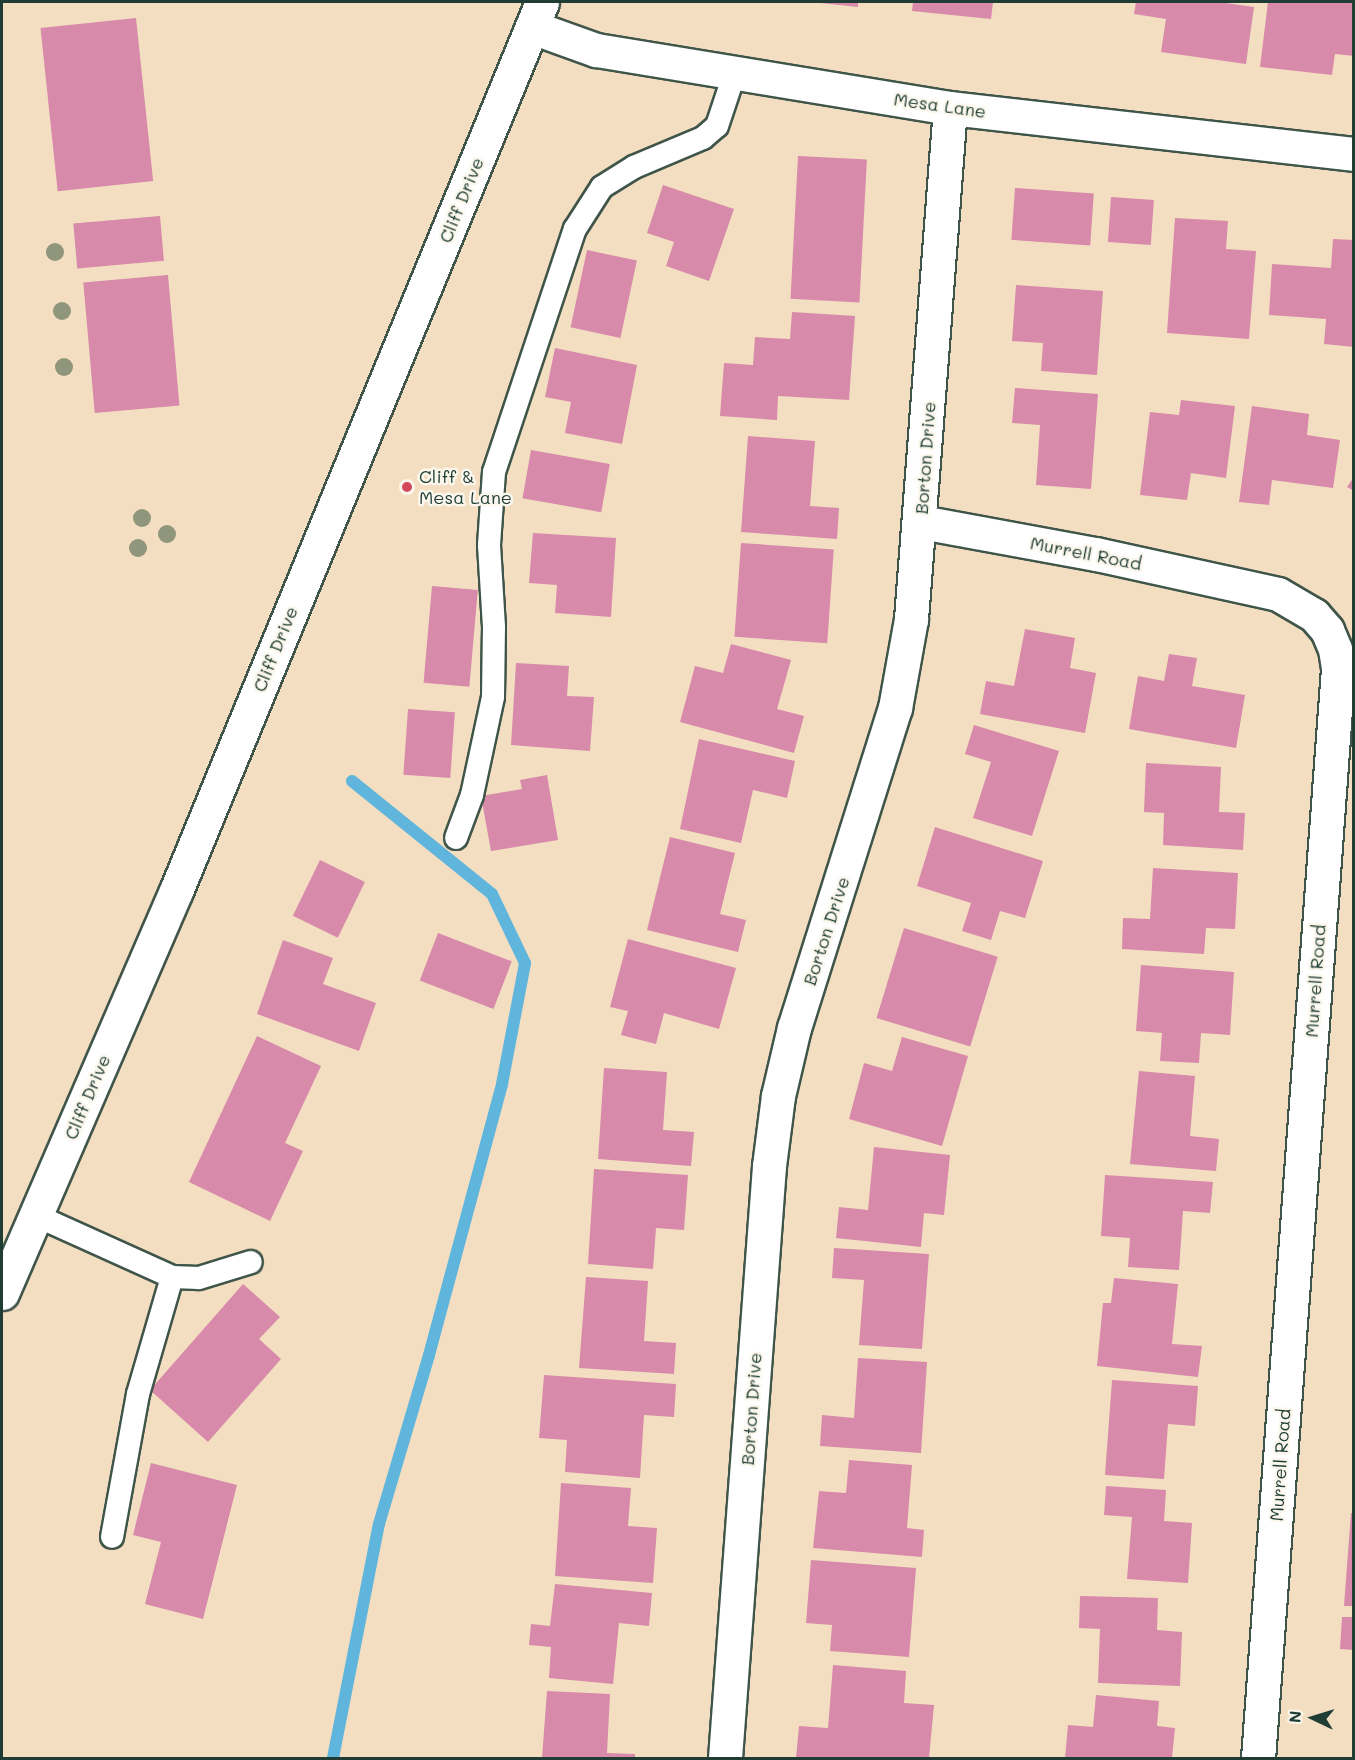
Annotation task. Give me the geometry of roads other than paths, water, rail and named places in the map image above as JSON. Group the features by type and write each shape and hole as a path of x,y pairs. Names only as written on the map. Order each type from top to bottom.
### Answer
{"street":[{"name":"Mesa Lane","path":"537,14 596,50 950,108 1353,154"},
{"name":"Cliff Drive","path":"2,1293 176,891 537,14"},
{"name":"Borton Drive","path":"725,1758 769,1166 778,1096 794,1028 895,708 911,619 921,522 950,108"},
{"name":"Murrell Road","path":"921,522 1096,554 1278,594 1314,615 1327,630 1335,649 1337,693 1258,1758"}],"lane":[{"path":"456,838 472,795 493,697 494,627 489,545 494,472 575,229 602,187 634,167 703,138 717,126 735,72"},
{"path":"35,1215 172,1277 199,1278 251,1262"},
{"path":"112,1537 138,1394 172,1277"}],"waterway":[{"path":"333,1758 379,1524 429,1355 502,1084 525,963 492,894 352,781"}],"place":[{"name":"Cliff & Mesa Lane","path":"407,487"}]}
